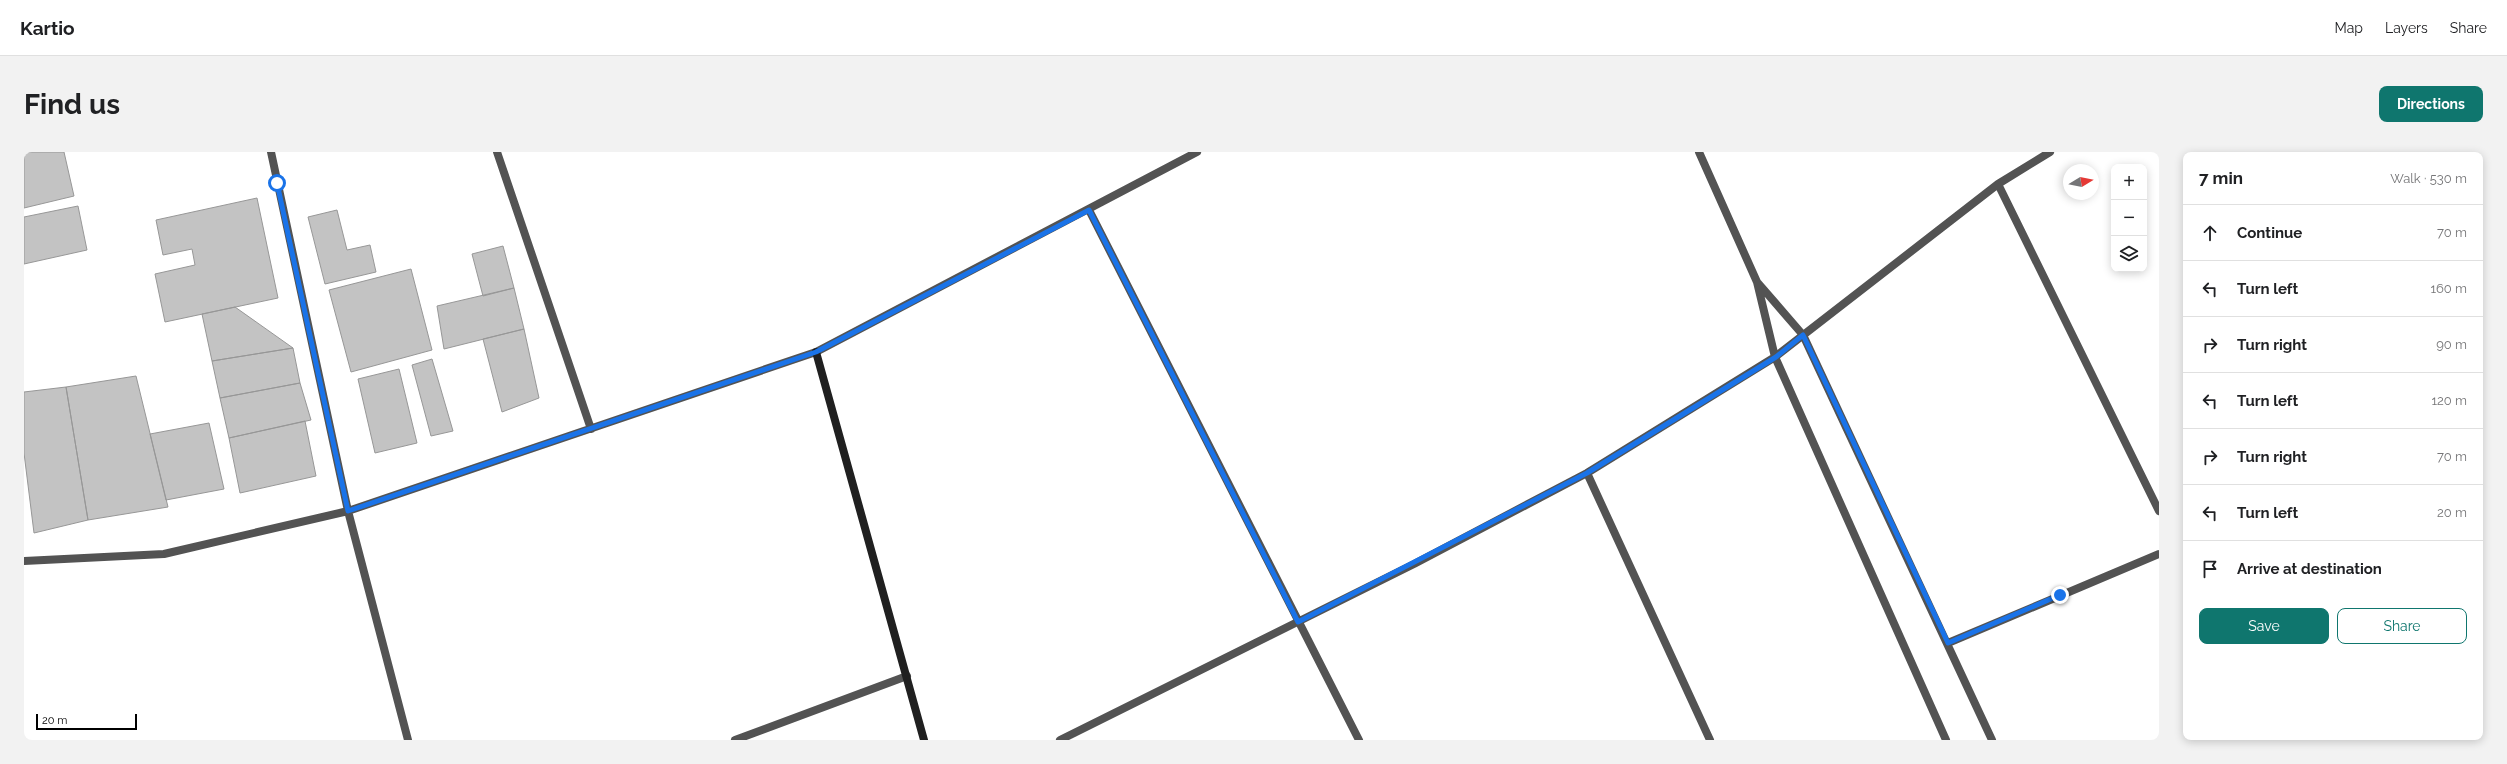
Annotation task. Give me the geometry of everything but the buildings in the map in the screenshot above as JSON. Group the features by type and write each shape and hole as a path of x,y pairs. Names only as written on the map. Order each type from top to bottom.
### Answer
{"main road":[{"path":"816,352 924,740"}],"street":[{"path":"271,152 348,511 408,740"},
{"path":"497,152 591,428"},
{"path":"24,561 164,554 348,511 816,352 1197,152"},
{"path":"1699,152 1757,282 1776,357 1946,740"},
{"path":"1060,740 1298,622 1587,473 1776,357 1998,184 2050,152"},
{"path":"1998,184 2159,511"},
{"path":"1089,210 1359,740"},
{"path":"1757,282 1803,335 1992,740"},
{"path":"1587,473 1710,740"},
{"path":"1948,643 2159,554"},
{"path":"735,740 907,676"}],"route":[{"path":"277,183 348,511 816,352 1089,210 1298,622 1414,564 1587,473 1776,357 1803,335 1948,643 2060,595"}]}
